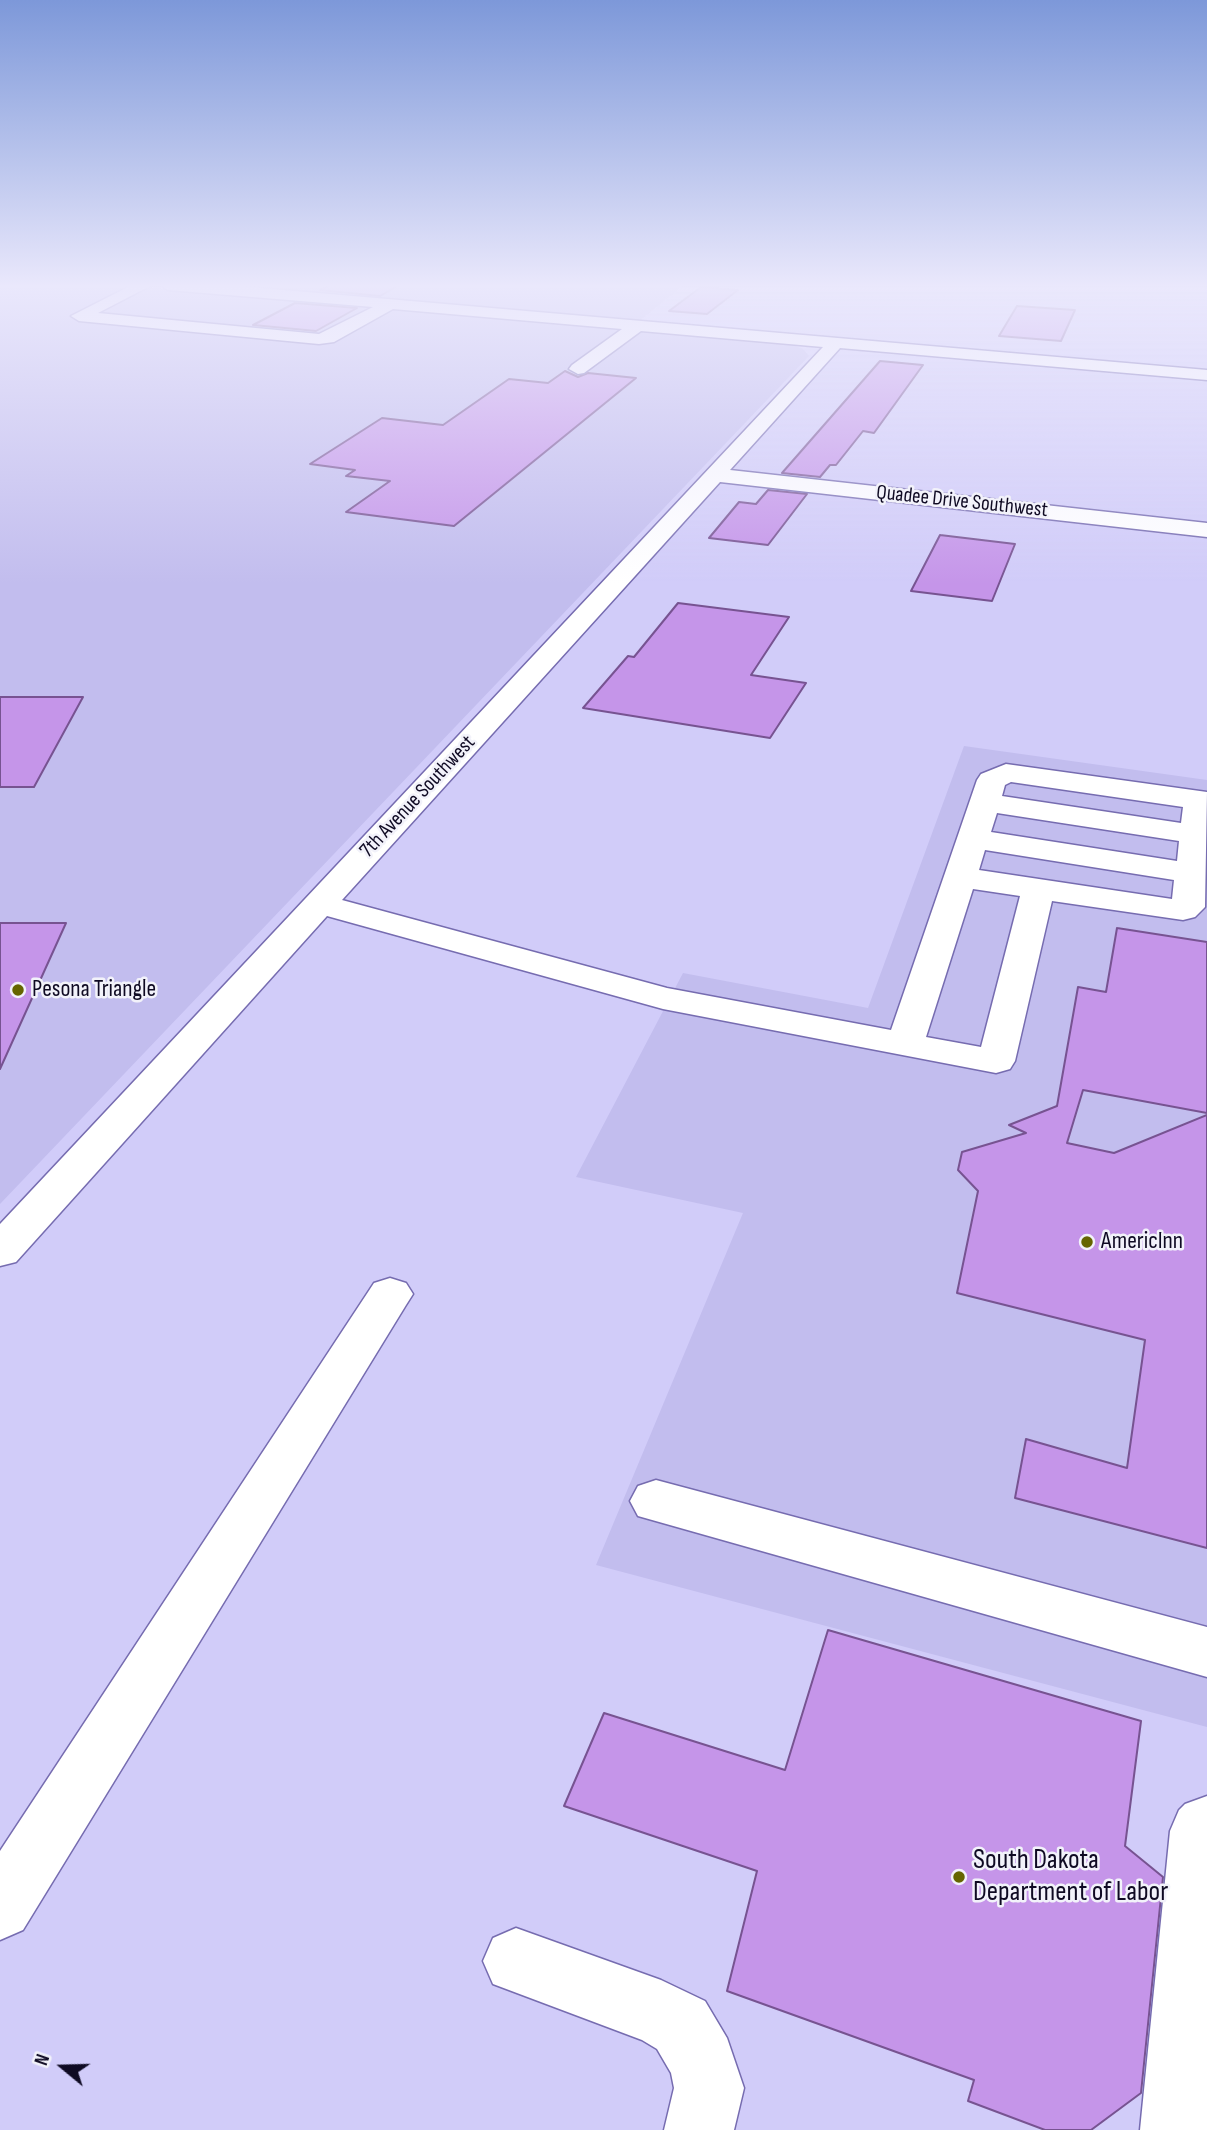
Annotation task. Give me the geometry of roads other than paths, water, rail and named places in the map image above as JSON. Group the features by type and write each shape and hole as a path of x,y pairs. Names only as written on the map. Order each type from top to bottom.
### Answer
{"street":[{"name":"7th Avenue Southwest","path":"0,1251 799,384"},
{"name":"Quadee Drive Southwest","path":"717,475 1207,530"},
{"path":"905,1044 984,802 992,780 1006,773 1203,800 1199,874 1188,906 1183,910 960,877"},
{"path":"984,802 1201,835"},
{"path":"972,839 1199,874"},
{"path":"320,904 663,998 996,1061 1038,889"},
{"path":"0,1908 390,1294"},
{"path":"656,1501 1207,1652"},
{"path":"1175,2130 1200,1831 1207,1825"},
{"path":"516,1961 661,2013 681,2025 703,2062 709,2088 699,2130"}],"place":[{"name":"Pesona Triangle","path":"18,990"},
{"name":"AmericInn","path":"1087,1242"},
{"name":"South Dakota Department of Labor","path":"959,1877"}]}
